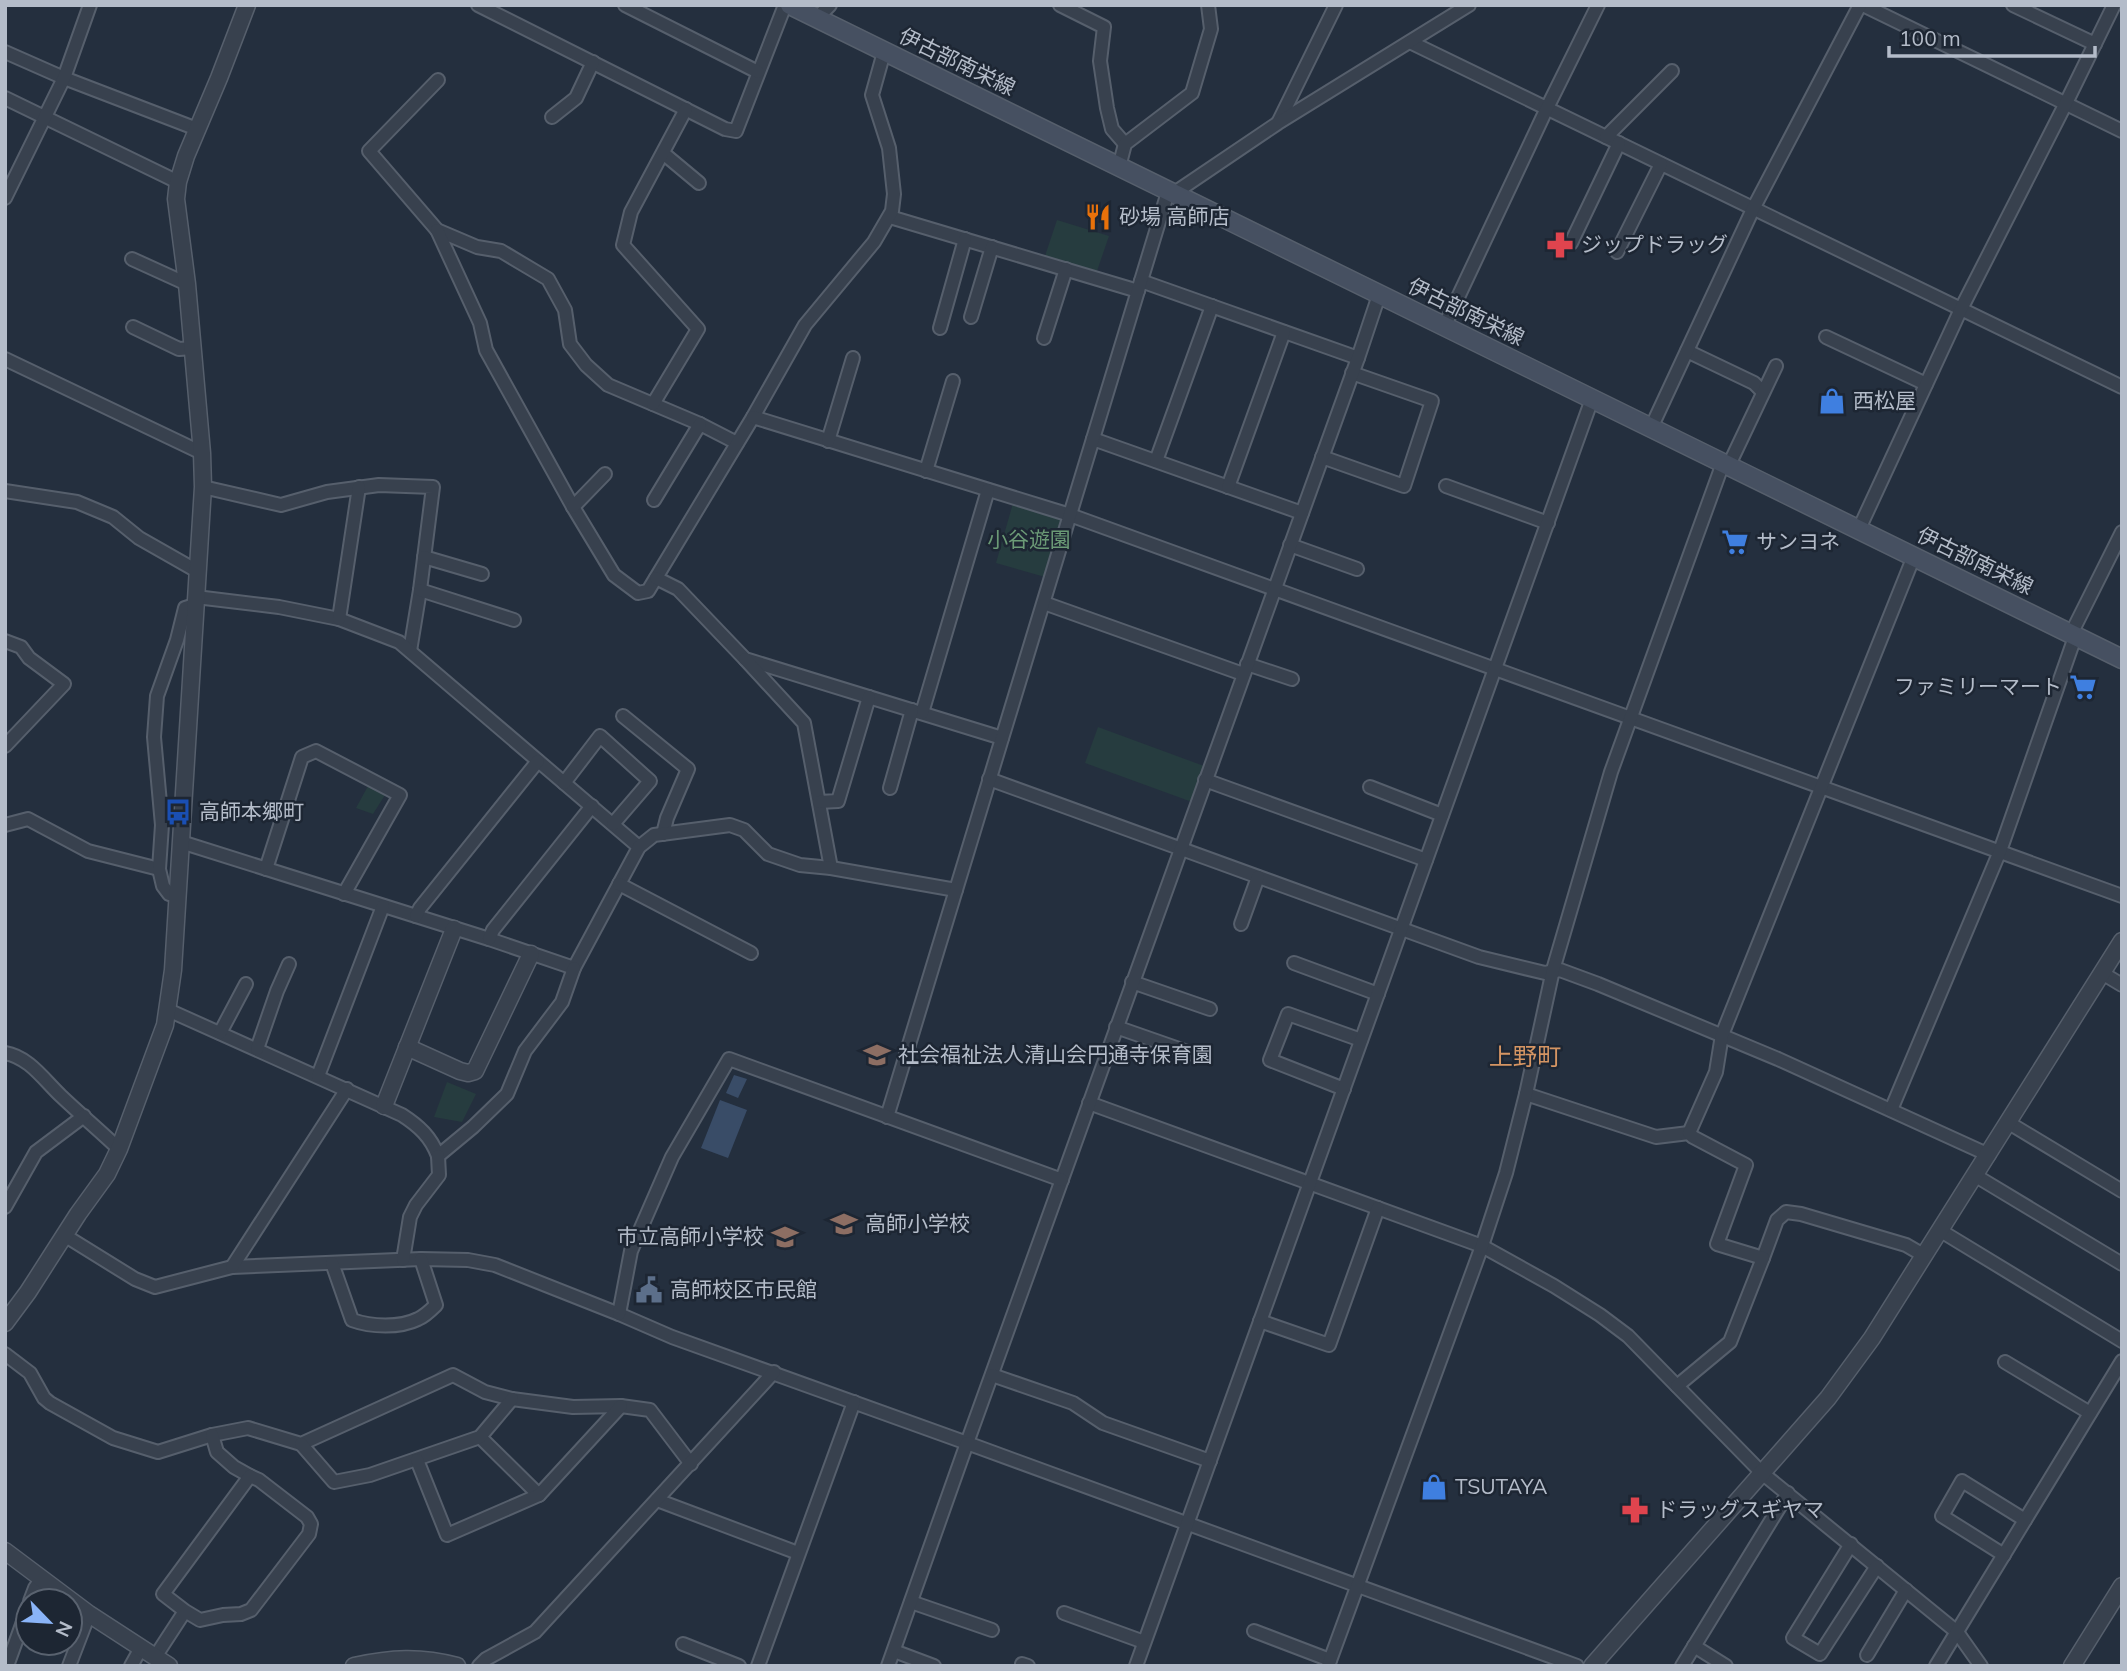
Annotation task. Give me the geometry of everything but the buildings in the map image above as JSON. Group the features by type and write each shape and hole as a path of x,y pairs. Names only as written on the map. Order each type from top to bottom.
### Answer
{"main road":[{"name":"伊古部南栄線","path":"787,5 823,12 884,52 2122,659"}],"street":[{"path":"5,198 64,78 90,5"},
{"path":"5,1323 107,1174 119,1149 165,1025 168,1010 203,487 187,284 176,199 186,156 247,5"},
{"path":"478,5 725,129 736,131 787,5"},
{"path":"625,5 758,72"},
{"path":"1060,5 1104,27 1100,61 1107,108 1112,129 1125,144"},
{"path":"1119,167 1125,144 1192,93 1211,29 1208,5"},
{"path":"1278,123 1336,5"},
{"path":"887,1117 1139,286 1171,193 1278,123 1469,5"},
{"path":"1444,327 1598,5"},
{"path":"1651,428 1753,209 1861,5 2122,131"},
{"path":"2013,5 2095,44"},
{"path":"1859,529 1961,309 2095,44 2118,6"},
{"path":"1410,42 2122,387"},
{"path":"5,52 64,78 197,129"},
{"path":"438,80 369,151 437,230 480,324 486,350 614,575 638,593 648,592 805,326 874,242 890,217 894,194 889,148 872,95 884,52"},
{"path":"552,117 576,98 593,62"},
{"path":"1606,137 1672,71"},
{"path":"5,98 178,182"},
{"path":"653,404 698,329 623,245 631,212 686,109"},
{"path":"1571,243 1619,143"},
{"path":"663,153 699,183"},
{"path":"1617,252 1661,164"},
{"path":"890,217 1066,269 1212,306 1358,358"},
{"path":"437,230 477,247 501,251 548,279 565,310 570,344 586,365 608,385 700,424 737,443"},
{"path":"940,328 965,239"},
{"path":"971,317 992,247"},
{"path":"132,259 187,284"},
{"path":"1044,338 1066,269"},
{"path":"888,1666 1379,295"},
{"path":"1156,461 1212,306"},
{"path":"133,327 179,349 193,348"},
{"path":"1227,487 1284,332"},
{"path":"1826,337 1926,384"},
{"path":"1687,351 1754,383 1763,392"},
{"path":"828,441 853,358"},
{"path":"5,359 202,453"},
{"path":"1254,1631 1329,1664 1482,1246 1506,1173 1527,1094 1553,970 1611,772 1726,464 1776,366"},
{"path":"1322,457 1404,486 1432,401 1352,373"},
{"path":"926,471 953,381"},
{"path":"1136,1666 1592,399"},
{"path":"753,417 1070,515 2122,896"},
{"path":"654,500 700,424"},
{"path":"1093,439 1302,513"},
{"path":"573,507 604,474"},
{"path":"1446,486 1548,523"},
{"path":"203,487 281,505 327,492 359,487 433,487 421,590 410,651"},
{"path":"339,619 359,487"},
{"path":"890,788 988,490"},
{"path":"5,491 77,502 113,517 139,538 197,571"},
{"path":"1891,1110 2000,851 2073,636 2122,532"},
{"path":"1290,545 1357,569"},
{"path":"1689,1133 1716,1072 1721,1035 1914,556"},
{"path":"424,557 482,574"},
{"path":"656,578 678,589 804,723 831,869"},
{"path":"421,590 514,620"},
{"path":"177,896 169,894 163,886 159,869 162,825 154,737 157,696 186,608 195,601 279,607 339,619 399,642 639,847"},
{"path":"1044,603 1245,669 1292,679"},
{"path":"5,641 21,647 29,657 64,684 5,746"},
{"path":"745,659 1002,738"},
{"path":"819,802 838,801 869,697"},
{"path":"623,716 688,769 663,834"},
{"path":"564,783 600,736 650,781 613,824"},
{"path":"266,869 302,757 316,751 400,795 344,894"},
{"path":"416,916 538,761"},
{"path":"989,779 1479,957 1545,973 1560,970 1598,984 1721,1035 1989,1154"},
{"path":"1205,780 1426,860"},
{"path":"1370,787 1442,815"},
{"path":"489,939 493,930 592,806"},
{"path":"5,825 28,819 88,851 159,869"},
{"path":"438,1156 507,1094 524,1051 562,1002 574,968 639,847 654,835 730,825 744,830 768,853 800,865 956,890"},
{"path":"181,842 574,968"},
{"path":"1241,924 1258,877"},
{"path":"620,884 751,954"},
{"path":"318,1076 383,906"},
{"path":"384,1106 454,929"},
{"path":"1592,1666 1835,1388 1872,1338 2122,941"},
{"path":"407,1047 460,1071 475,1071 531,954"},
{"path":"1294,963 1378,994"},
{"path":"257,1049 289,964"},
{"path":"2102,973 2122,985"},
{"path":"1132,982 1210,1009"},
{"path":"220,1033 246,984"},
{"path":"168,1010 384,1106 418,1125 433,1143 438,1156 439,1175 410,1217 403,1260"},
{"path":"1344,1089 1270,1060 1288,1014 1361,1040"},
{"path":"1116,1027 1199,1056"},
{"path":"5,1053 17,1055 44,1077 119,1149"},
{"path":"619,1314 631,1251 672,1157 729,1059 1062,1180"},
{"path":"232,1267 347,1089"},
{"path":"1527,1094 1656,1137 1689,1133"},
{"path":"1088,1103 1482,1246 1600,1315 1628,1336 1762,1473 1957,1632 1981,1666"},
{"path":"5,1208 36,1153 84,1116"},
{"path":"2009,1123 2122,1191"},
{"path":"1689,1133 1746,1165 1717,1244 1763,1258"},
{"path":"1976,1176 2122,1264"},
{"path":"1260,1321 1329,1345 1378,1208"},
{"path":"1677,1386 1730,1342 1777,1220 1786,1212 1906,1245 1925,1256"},
{"path":"1941,1231 2122,1341"},
{"path":"64,1236 135,1279 155,1287 232,1267 421,1259 468,1260 495,1265 672,1337 1358,1584 1577,1666"},
{"path":"332,1263 352,1320 363,1324 405,1324 422,1318 436,1306 421,1259"},
{"path":"5,1354 30,1373 50,1404 113,1438 158,1452 212,1435 248,1428 301,1444 334,1482 370,1475 480,1437 512,1399"},
{"path":"1936,1666 2122,1361"},
{"path":"2005,1362 2090,1413"},
{"path":"480,1666 486,1659 535,1632 774,1372"},
{"path":"301,1444 453,1375 485,1392 512,1399 573,1407 621,1406 650,1410 691,1464"},
{"path":"992,1375 1073,1403 1103,1423 1210,1461"},
{"path":"758,1666 854,1402"},
{"path":"417,1460 447,1535 539,1495 621,1406"},
{"path":"212,1435 217,1452 234,1467 260,1480 307,1517 311,1524 309,1534 251,1610 200,1620 163,1594 250,1476"},
{"path":"480,1437 539,1495"},
{"path":"2004,1555 1942,1516 1962,1481 2025,1520"},
{"path":"1682,1666 1788,1493"},
{"path":"657,1500 798,1553"},
{"path":"1850,1544 1793,1638 1820,1654 1877,1566"},
{"path":"5,1551 89,1614 162,1661 185,1611"},
{"path":"36,1587 43,1578"},
{"path":"2072,1666 2122,1586"},
{"path":"1867,1655 1906,1590"},
{"path":"911,1602 992,1630"},
{"path":"69,1666 89,1614"},
{"path":"1065,1614 1144,1642"},
{"path":"683,1644 739,1666"},
{"path":"6,1666 14,1645"},
{"path":"1694,1646 1726,1666"},
{"path":"131,1666 141,1648"},
{"path":"894,1651 934,1666"},
{"path":"354,1666 390,1658 450,1665"}],"green space":[{"path":"1057,220 1109,236 1097,271 1045,256"},
{"name":"小谷遊園","path":"1013,503 1063,520 1045,577 996,563"},
{"path":"1098,727 1204,766 1192,802 1085,763"},
{"path":"368,786 385,795 373,814 356,808"},
{"path":"447,1082 476,1094 462,1122 434,1117"}],"water":[{"path":"734,1075 747,1079 738,1098 726,1093"},
{"path":"720,1100 747,1110 728,1158 701,1148"}],"place":[{"name":"砂場 高師店","path":"1098,217"},
{"name":"ジップドラッグ","path":"1560,245"},
{"name":"西松屋","path":"1832,401"},
{"name":"サンヨネ","path":"1735,542"},
{"name":"ファミリーマート","path":"2083,687"},
{"name":"高師本郷町","path":"178,812"},
{"name":"社会福祉法人清山会円通寺保育園","path":"877,1055"},
{"name":"高師小学校","path":"844,1224"},
{"name":"市立高師小学校","path":"785,1237"},
{"name":"高師校区市民館","path":"649,1290"},
{"name":"TSUTAYA","path":"1434,1487"},
{"name":"ドラッグスギヤマ","path":"1635,1510"}],"district":[{"name":"上野町","path":"1525,1057"}]}
